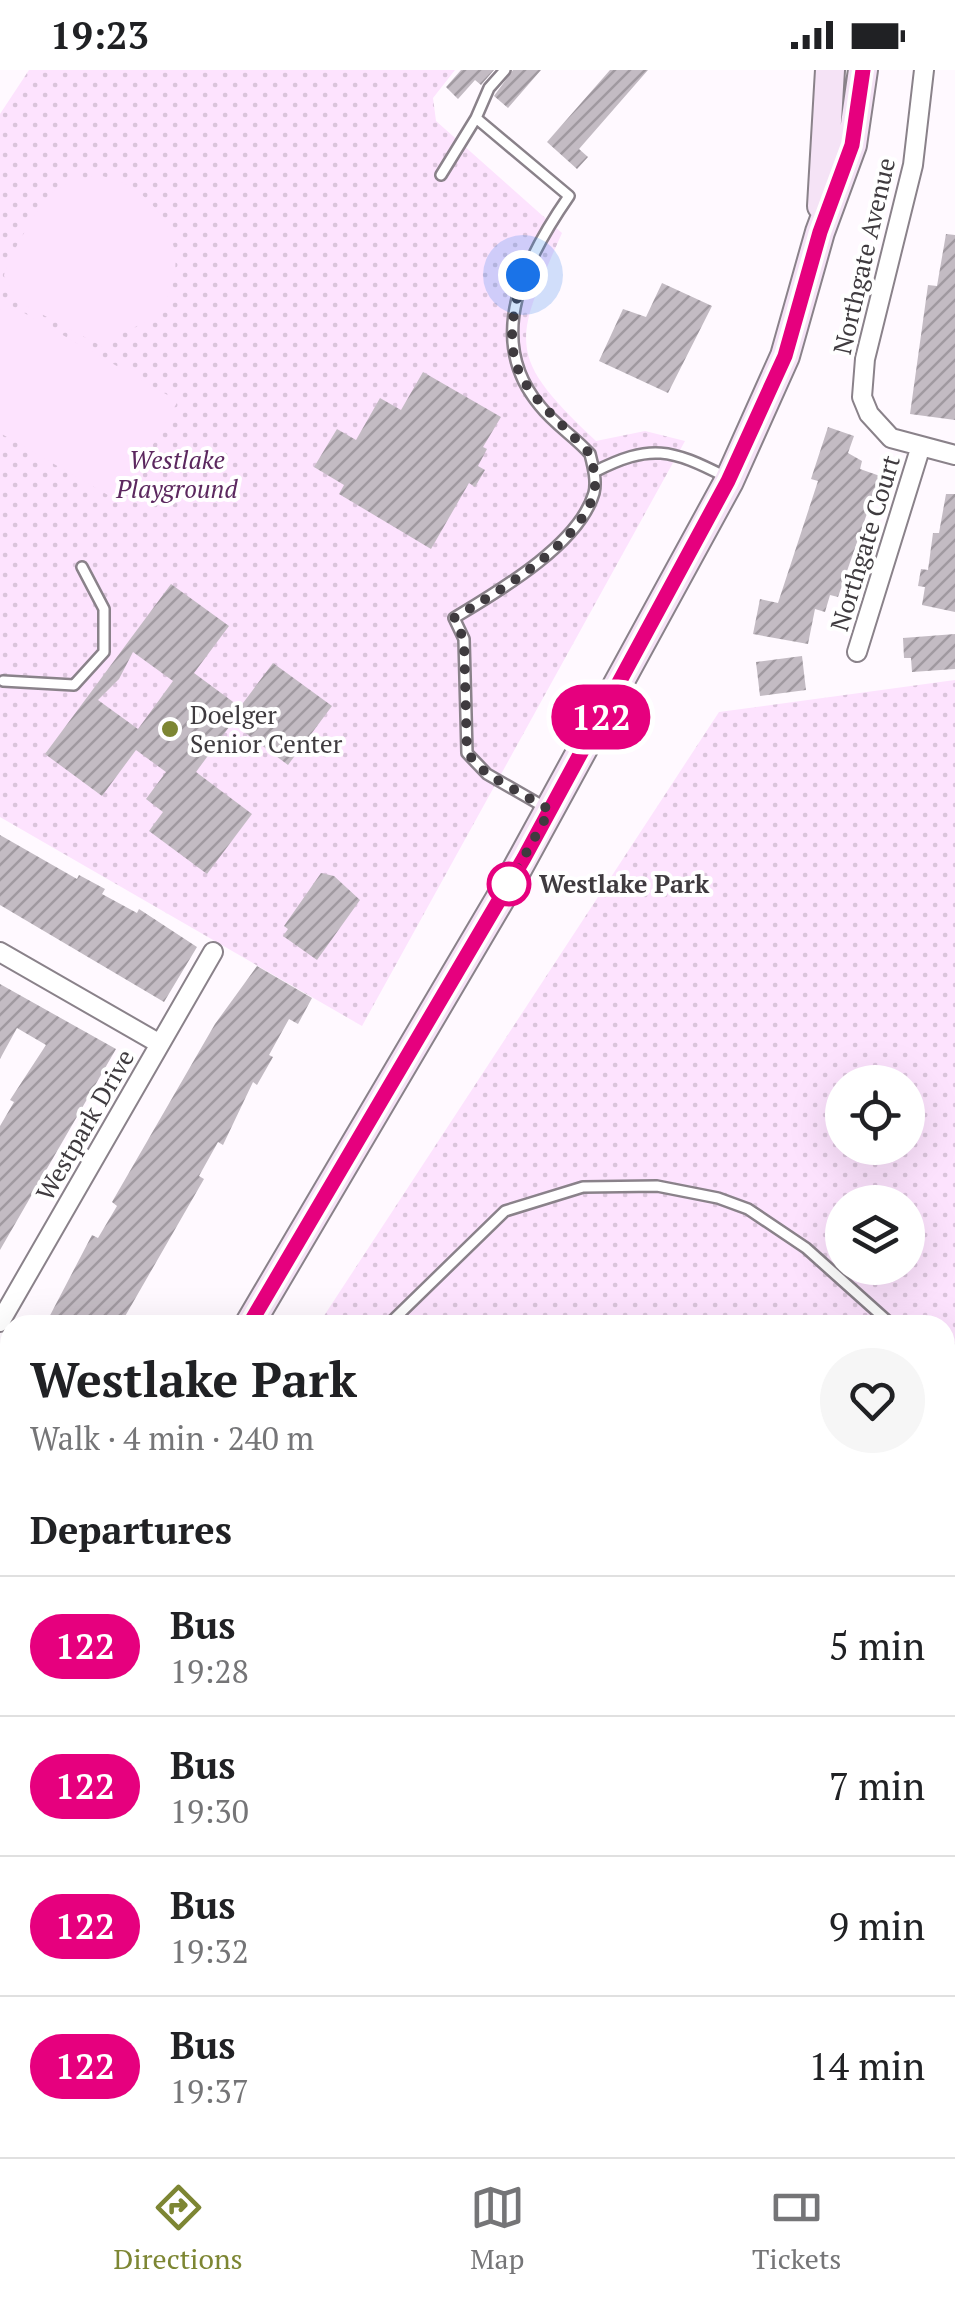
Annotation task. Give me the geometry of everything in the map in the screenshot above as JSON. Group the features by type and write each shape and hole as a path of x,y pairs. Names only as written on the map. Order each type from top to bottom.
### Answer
{"main road":[{"path":"255,1315 550,810 730,478 785,356 820,232 852,145 863,70"},
{"path":"820,232 832,75"}],"street":[{"name":"Northgate Avenue","path":"924,70 903,214 862,380 862,397 878,427 892,438 920,449 955,455"},
{"name":"Northgate Court","path":"857,652 920,449"},
{"path":"0,952 160,1044"},
{"name":"Westpark Drive","path":"4,1315 213,952"}],"lane":[{"path":"441,175 476,118 489,88 504,70"},
{"path":"476,118 569,196 523,275 511,331 519,372 538,404 590,454 594,491 565,535 515,582 454,618 464,640 467,753 487,774 550,810"},
{"path":"594,472 626,455 655,450 684,456 730,478"},
{"path":"3,682 74,685 104,652 104,609 82,568"},
{"path":"398,1315 505,1211 583,1187 656,1186 718,1198 748,1209 806,1248 881,1315"}],"green space":[{"name":"Westlake Playground","path":"29,70 455,70 433,98 436,121 562,233 527,324 526,346 545,388 596,441 645,431 685,441 362,1026 0,817 0,114"},
{"path":"95,175 117,180 153,206 173,244 175,265 172,287 161,309 105,348 19,302 4,276 23,234 51,194"},
{"path":"5,302 178,401 120,502 0,433 0,310"},
{"path":"955,680 955,1315 325,1315 719,712"}],"building":[{"path":"461,70 494,70 481,85 475,80 458,99 446,87"},
{"path":"513,70 541,70 508,108 494,96"},
{"path":"610,70 648,70 579,149 588,157 577,169 547,142"},
{"path":"946,234 955,235 955,420 910,414 928,285 937,286"},
{"path":"662,283 712,306 668,393 599,361 623,309 646,317"},
{"path":"423,372 501,417 483,447 487,449 478,466 485,470 475,487 469,483 431,549 339,494 344,485 314,467 337,429 356,440 380,398 401,410"},
{"path":"828,427 854,436 848,453 862,461 860,469 880,476 838,597 830,595 825,612 815,609 808,644 753,634 760,599 778,603 818,481 811,479"},
{"path":"946,494 955,494 955,612 922,605 925,587 918,586 921,569 928,570 933,533 939,533"},
{"name":"Doelger Senior Center","path":"171,584 229,626 194,673 240,707 273,663 332,706 288,765 232,723 196,772 252,814 207,874 149,831 163,812 146,799 166,772 136,750 102,796 45,754","holes":["133,652 173,681 138,729 98,700 119,679"]},
{"path":"955,634 955,669 912,672 911,658 904,658 903,638"},
{"path":"802,656 806,690 760,696 756,662"},
{"path":"0,835 77,879 79,875 105,889 102,894 137,913 139,909 197,947 164,1002 0,905"},
{"path":"321,873 334,876 360,900 317,960 283,936 288,929 284,926"},
{"path":"257,966 312,998 298,1024 289,1019 269,1055 273,1057 257,1085 253,1082 223,1145 218,1142 199,1176 204,1179 126,1315 50,1315 92,1235 98,1238 117,1206 112,1202 215,1024"},
{"path":"0,984 116,1049 0,1250 0,1126 14,1102 10,1100 46,1045 17,1028 0,1059"}],"bus line":[{"name":"122","path":"255,1315 524,858 728,481 785,356 820,232 852,145 863,70"}],"place":[{"name":"Doelger Senior Center","path":"170,729"},
{"name":"Westlake Park","path":"509,884"}],"route":[{"path":"509,884 550,810 487,774 467,753 464,640 454,618 515,582 565,535 594,491 590,454 538,404 519,372 511,331 523,275"}]}
